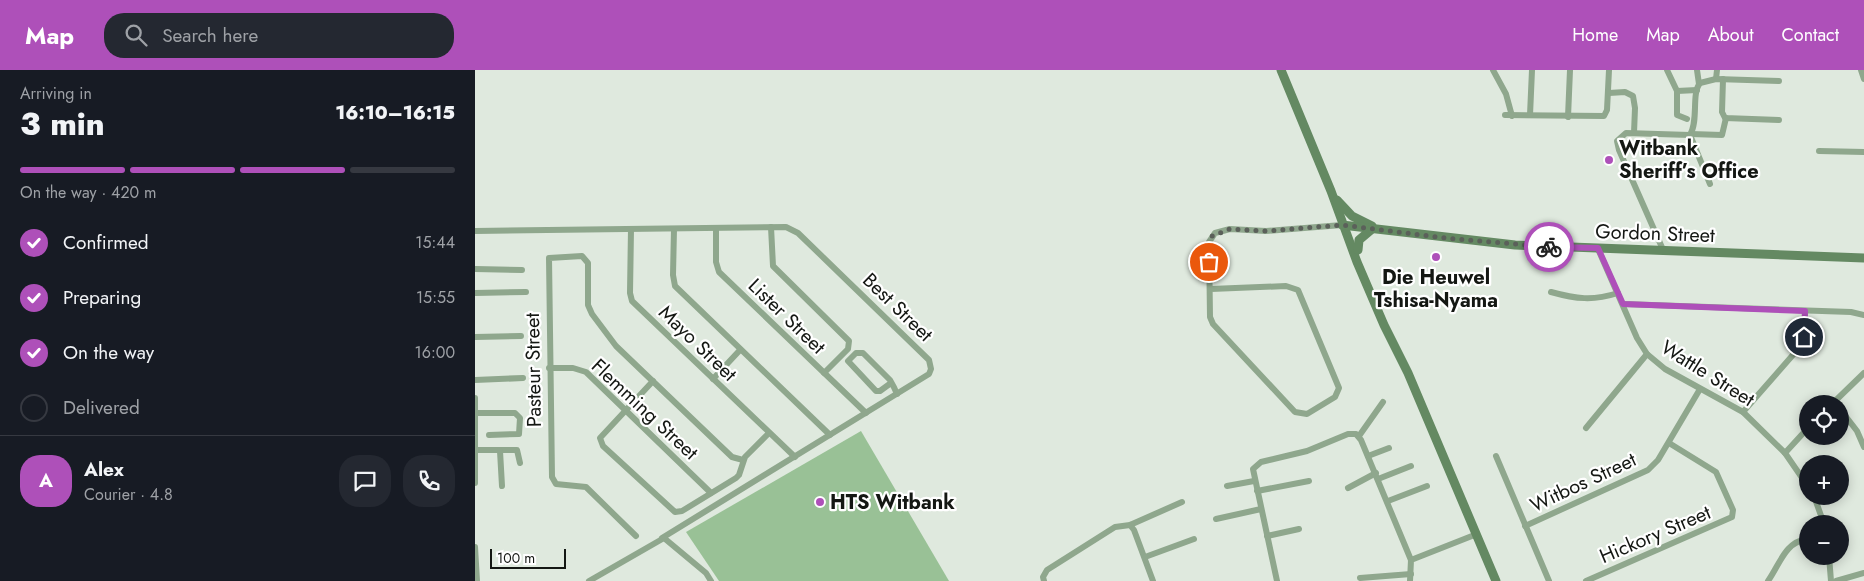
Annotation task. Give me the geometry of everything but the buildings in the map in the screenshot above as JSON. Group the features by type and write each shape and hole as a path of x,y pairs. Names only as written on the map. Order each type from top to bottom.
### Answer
{"main road":[{"path":"1281,70 1384,325 1397,350"},
{"path":"1331,191 1342,207 1352,216 1385,231"},
{"path":"1345,225 1358,250 1397,350 1496,581"},
{"name":"Gordon Street","path":"1345,225 1515,246 1864,258"},
{"path":"1358,250 1359,240 1372,229"}],"street":[{"path":"1493,70 1506,94 1512,116"},
{"path":"1530,116 1532,70"},
{"path":"1568,116 1570,70"},
{"path":"1505,115 1604,116 1607,110 1609,93 1609,70"},
{"path":"1667,70 1677,90 1677,115 1682,119 1687,119"},
{"path":"1697,70 1698,87 1695,121 1691,134 1710,184"},
{"path":"1664,252 1617,143 1618,138 1622,135 1635,133 1722,135 1726,118 1722,112 1717,70"},
{"path":"1861,70 1864,79"},
{"path":"1677,90 1698,87 1719,79 1779,81"},
{"path":"1609,93 1625,92 1633,96 1635,133"},
{"path":"1726,118 1779,120"},
{"path":"1819,151 1864,152"},
{"name":"Gordon Street","path":"1211,289 1209,248 1212,236 1230,229 1266,231 1345,225"},
{"path":"475,232 771,227 773,266 849,341 848,349 824,373"},
{"name":"Best Street","path":"589,581 929,374 931,369 929,360 798,233 786,227 771,227"},
{"name":"Lister Street","path":"716,228 716,266 719,272 866,413"},
{"name":"Mayo Street","path":"631,229 630,293 632,301 795,457"},
{"path":"674,229 673,274 675,286 830,435"},
{"name":"Wattle Street","path":"1598,248 1647,354 1665,369 1743,412 1785,453 1799,473"},
{"name":"Pasteur Street","path":"636,536 586,487 560,484 553,481 551,472 549,368 549,258 582,256 586,258 588,263 590,311 616,346 653,381"},
{"path":"475,270 522,270"},
{"path":"1286,286 1295,288 1301,294 1337,379 1339,393 1307,414 1295,412 1213,324 1210,317 1211,289 1286,286"},
{"path":"475,293 526,292"},
{"path":"1551,292 1572,298 1591,300 1618,293"},
{"path":"1623,304 1851,312 1864,315"},
{"path":"1743,412 1799,348 1804,337 1805,311"},
{"path":"475,337 521,336"},
{"path":"713,379 741,350"},
{"path":"891,383 880,391 876,390 848,361 856,353 863,353 891,383 897,394"},
{"path":"1586,428 1647,354"},
{"name":"Flemming Street","path":"549,368 580,369 711,493"},
{"path":"1841,395 1864,373"},
{"path":"475,380 523,378"},
{"path":"743,460 732,457 653,381 600,438 603,446 675,512 682,511 739,475 743,460 769,432"},
{"name":"Witbos Street","path":"1525,526 1649,470 1669,443 1700,389"},
{"path":"475,398 475,484"},
{"path":"1359,436 1383,402"},
{"path":"476,413 515,413 520,418 519,434 489,435"},
{"path":"1849,420 1864,447"},
{"path":"1277,581 1254,481 1253,469 1258,464 1307,450 1348,434 1359,436"},
{"path":"1359,436 1388,501 1411,560 1410,581"},
{"path":"1785,453 1799,438"},
{"name":"Hickory Street","path":"1587,581 1729,520 1733,513 1716,472 1669,443"},
{"path":"1368,456 1389,448"},
{"path":"475,450 517,450 520,463"},
{"path":"500,450 502,486"},
{"path":"1496,456 1549,581"},
{"path":"1348,488 1377,476 1411,466"},
{"path":"1227,486 1254,481"},
{"path":"1257,491 1309,481"},
{"path":"1388,501 1427,486"},
{"path":"1043,581 1047,570 1115,527 1130,525 1182,502"},
{"path":"1216,518 1261,509"},
{"path":"1130,525 1134,530 1153,581"},
{"path":"1267,536 1299,529"},
{"path":"1411,560 1477,534"},
{"path":"662,538 666,539 691,560 711,581"},
{"path":"1145,557 1194,539"},
{"path":"1768,581 1791,544 1799,540"},
{"path":"475,546 477,581"},
{"path":"1830,565 1831,581"},
{"path":"1836,581 1864,573"},
{"path":"1361,578 1380,579 1411,574"}],"green space":[{"name":"HTS Witbank","path":"861,431 949,581 719,581 686,532"}],"way so far":[{"path":"1209,262 1209,242 1212,236 1215,233 1230,229 1266,231 1342,225 1515,246 1549,247"}],"place":[{"name":"Witbank Sheriff’s Office","path":"1609,160"},
{"name":"Die Heuwel Tshisa-Nyama","path":"1436,257"},
{"name":"HTS Witbank","path":"820,502"}],"route":[{"path":"1549,247 1598,248 1623,304 1805,311 1804,337"}]}
